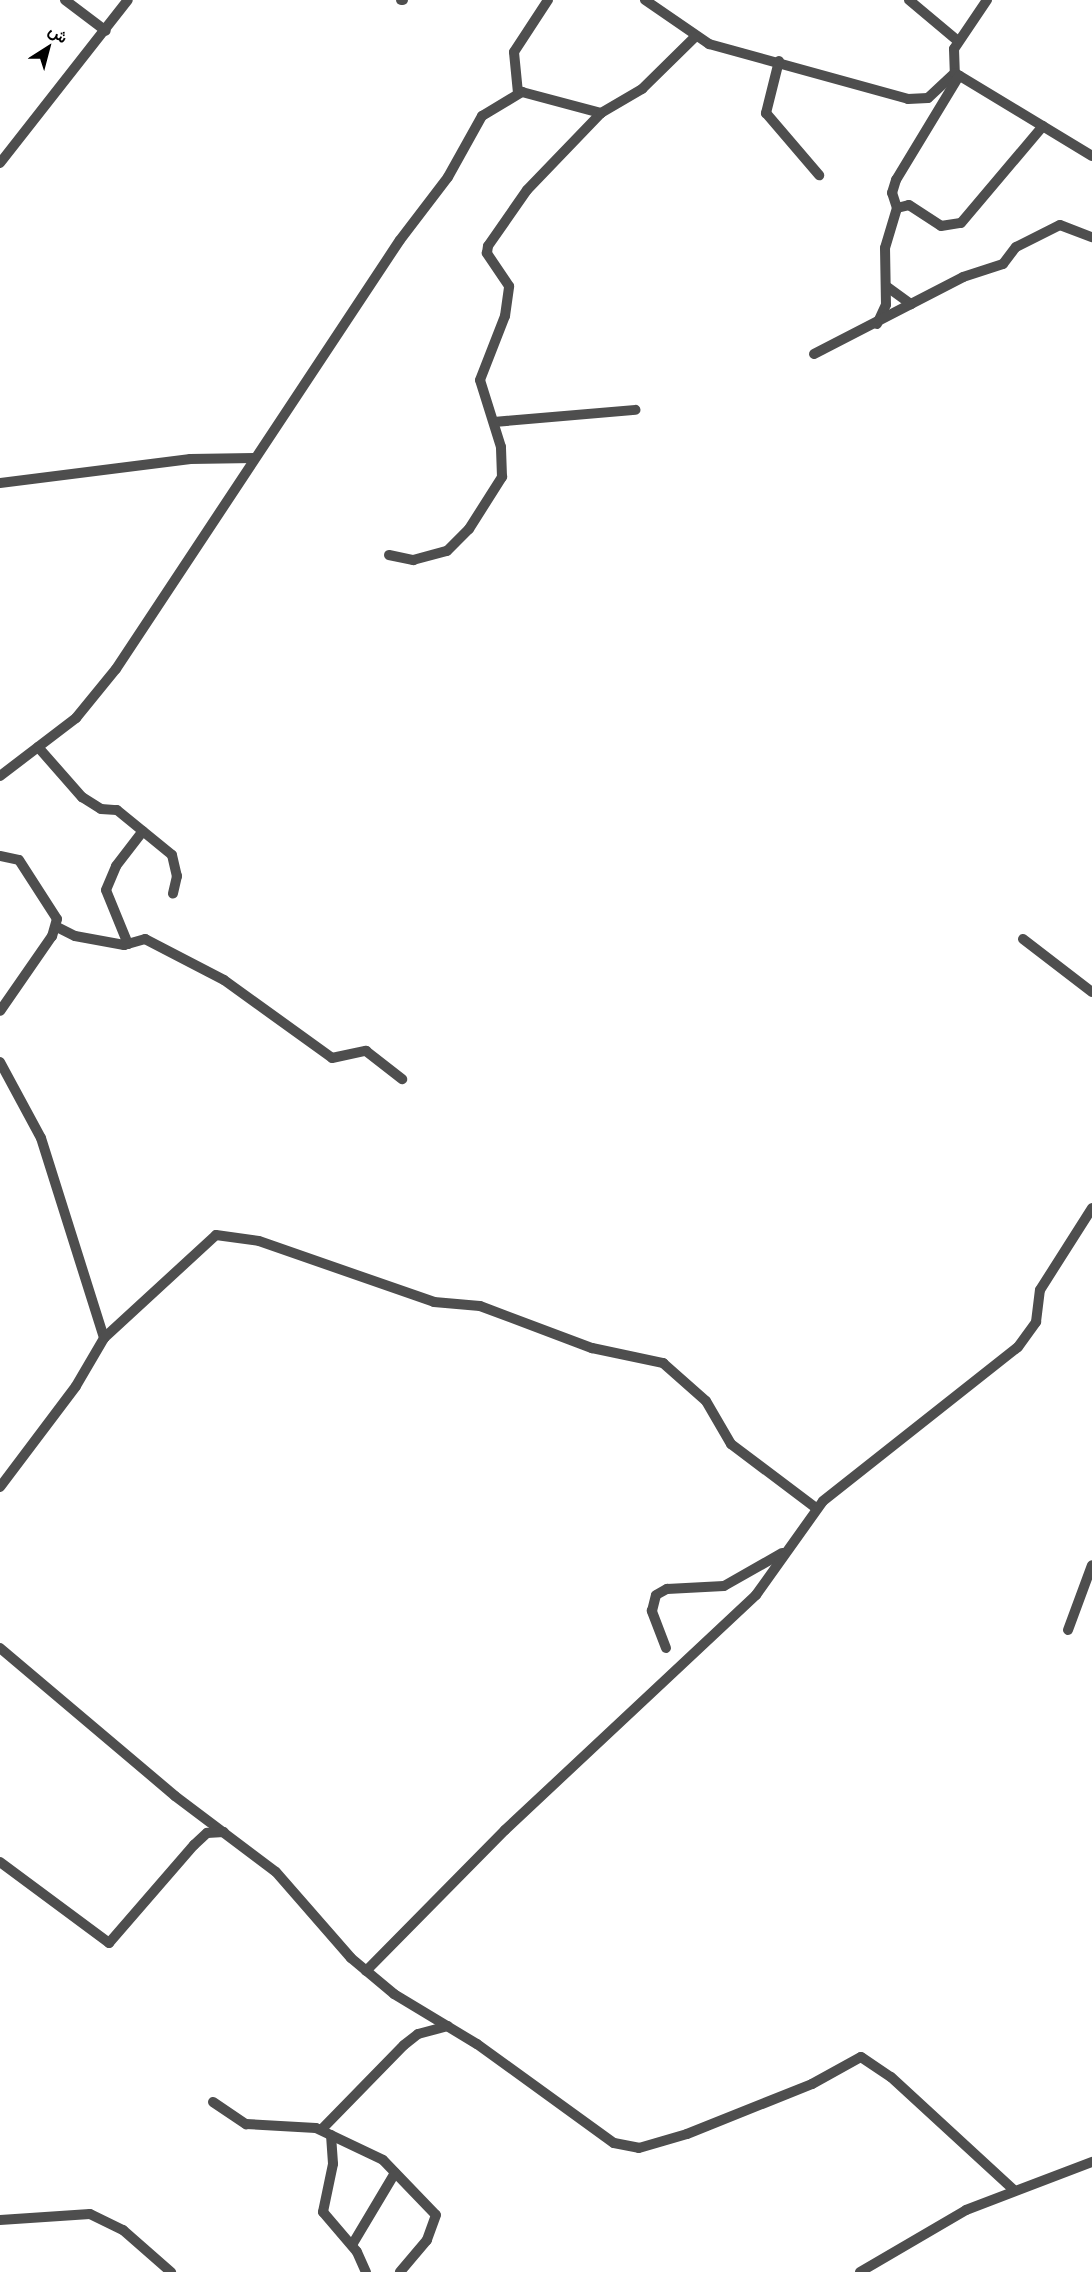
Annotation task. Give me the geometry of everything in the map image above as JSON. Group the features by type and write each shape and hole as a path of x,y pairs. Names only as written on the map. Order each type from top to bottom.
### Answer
{"street":[{"path":"65,0 105,31"},
{"path":"0,163 128,0"},
{"path":"518,93 514,52 548,0"},
{"path":"645,0 695,37 917,100 935,94 957,74"},
{"path":"909,0 958,41"},
{"path":"987,0 958,41 952,58 957,74 1043,126 1090,150"},
{"path":"390,555 413,560 439,555 469,529 502,477 494,422 480,380 505,316 509,286 487,253 488,246 527,190 601,112 642,89 695,37"},
{"path":"778,61 766,113 819,174"},
{"path":"877,324 886,305 886,238 897,208 892,193 896,180 957,74"},
{"path":"0,776 76,718 116,669 400,240 448,177 473,138 471,131 482,116 518,93 601,112"},
{"path":"897,208 909,205 941,226 961,223 1043,126"},
{"path":"814,354 877,324 911,304 1003,264 1016,248 1060,225 1092,237"},
{"path":"886,286 911,304"},
{"path":"494,422 634,410"},
{"path":"0,483 190,459 254,458"},
{"path":"38,747 82,797 102,809 117,810 177,863 173,894"},
{"path":"128,944 106,890 116,866 143,831"},
{"path":"0,856 19,860 55,910 57,927 0,1011"},
{"path":"57,927 75,936 128,944 146,939 224,980 332,1058 366,1051 402,1079"},
{"path":"1023,939 1092,992"},
{"path":"0,1062 41,1138 104,1338"},
{"path":"366,1971 506,1830 749,1601 816,1508 1031,1333 1040,1290 1092,1208"},
{"path":"0,1487 76,1386 104,1338 210,1238 259,1241 434,1302 480,1306 592,1348 663,1363 706,1401 731,1444 816,1508"},
{"path":"666,1648 652,1611 656,1595 667,1589 724,1586 785,1551"},
{"path":"1068,1630 1092,1565"},
{"path":"0,1648 276,1872 366,1971 448,2026 580,2122 624,2147 687,2134 812,2084 849,2059 867,2059 1013,2189"},
{"path":"0,1862 109,1943 194,1845 207,1833 224,1832"},
{"path":"326,2132 404,2045 418,2034 448,2026"},
{"path":"213,2102 246,2124 326,2132 371,2152 395,2173 436,2215 427,2240 400,2272"},
{"path":"326,2132 333,2164 321,2206 352,2245 366,2272"},
{"path":"860,2272 1013,2189 1092,2162"},
{"path":"352,2245 395,2173"},
{"path":"0,2220 90,2214 123,2230 171,2272"}]}
